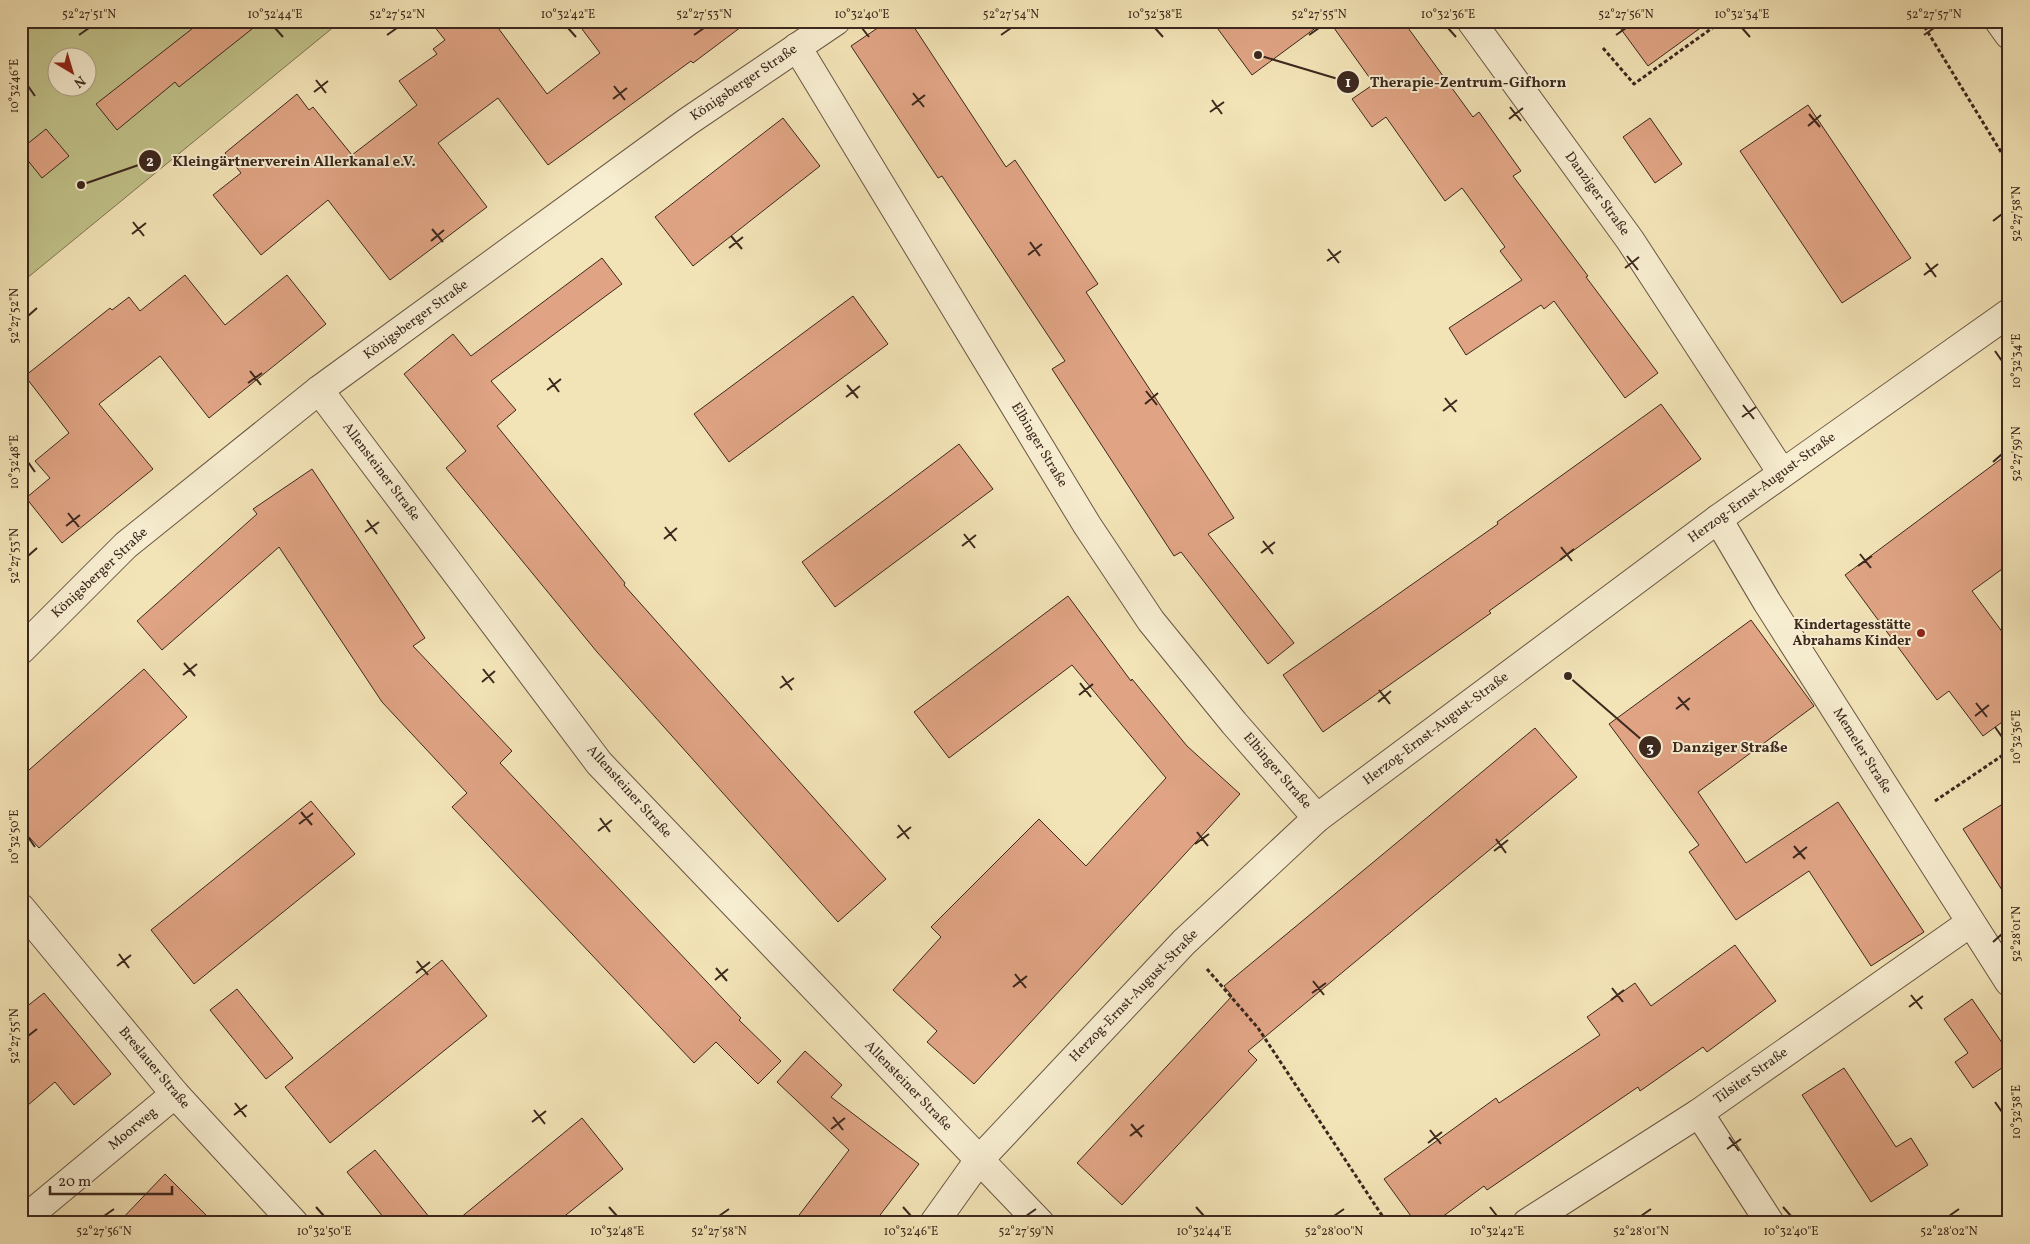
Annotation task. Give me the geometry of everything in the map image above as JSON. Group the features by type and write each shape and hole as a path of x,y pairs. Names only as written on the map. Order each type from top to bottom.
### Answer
{"street":[{"name":"Königsberger Straße","path":"21,650 126,545 319,390 679,127 836,21"},
{"name":"Danziger Straße","path":"1470,21 1630,240 1782,474"},
{"path":"1999,21 2009,36"},
{"name":"Elbinger Straße","path":"797,46 1087,525 1151,621 1234,723 1317,818"},
{"name":"Herzog-Ernst-August-Straße","path":"934,1223 979,1160 1184,942 1317,818 1718,519 2009,313"},
{"name":"Allensteiner Straße","path":"319,390 599,764 1040,1223"},
{"name":"Memeler Straße","path":"1718,519 1767,602 2009,982"},
{"name":"Breslauer Straße","path":"21,908 175,1094 294,1223"},
{"name":"Tilsiter Straße","path":"1526,1223 1699,1112 1970,923"},
{"name":"Moorweg","path":"21,1222 175,1094"},
{"path":"1699,1112 1770,1223"}],"path":[{"path":"1602,48 1634,84 1722,21"},
{"path":"1921,21 2009,165"},
{"path":"2004,156 2009,154"},
{"path":"1906,820 2009,750"},
{"path":"1184,942 1258,1028 1387,1223"}],"green space":[{"path":"21,21 341,21 21,283"}],"building":[{"path":"202,21 262,21 179,87 175,82 117,130 96,104"},
{"path":"430,21 493,21 547,94 600,53 576,21 749,21 693,63 691,61 548,165 498,98 438,143 487,207 390,280 328,200 261,255 213,195 241,173 225,153 297,94 309,110 313,107 352,155 417,105 399,81 437,54 433,49 445,40"},
{"path":"888,21 910,21 1006,167 1015,160 1098,284 1086,292 1234,518 1208,534 1294,643 1268,664 1181,552 1174,556 1052,369 1065,361 942,176 938,178 851,46"},
{"path":"1212,21 1325,21 1252,75"},
{"path":"1329,21 1403,21 1473,117 1479,112 1521,171 1513,176 1658,373 1625,398 1554,301 1544,309 1541,305 1466,355 1449,328 1522,280 1500,251 1505,247 1462,188 1445,201 1386,117 1372,127 1352,99 1374,84"},
{"path":"1615,21 1710,21 1648,66"},
{"path":"1808,105 1911,258 1842,303 1740,151"},
{"path":"783,118 820,166 693,266 655,217"},
{"path":"1650,118 1682,164 1655,183 1623,137"},
{"path":"46,129 69,156 42,178 21,152 21,149"},
{"path":"602,258 622,284 491,381 516,410 497,426 625,583 624,585 886,879 838,922 597,652 446,468 466,451 404,374 453,334 471,356"},
{"path":"185,275 225,325 287,275 326,324 209,418 160,356 99,404 153,469 62,543 26,498 50,478 35,461 69,433 25,376 110,308 112,310 129,297 140,311"},
{"path":"853,296 888,344 729,462 694,414"},
{"path":"1661,404 1701,459 1489,611 1491,613 1323,732 1283,675 1498,524 1497,522"},
{"path":"959,444 993,489 835,607 802,562"},
{"path":"2009,453 2009,564 1972,591 2009,641 2009,717 1983,736 1949,691 1937,700 1845,575"},
{"path":"312,469 425,638 413,646 512,751 500,763 741,1018 739,1020 781,1061 758,1084 716,1042 694,1063 452,807 467,793 382,702 279,547 162,650 137,621 257,514 253,509"},
{"path":"1068,596 1131,681 1132,679 1187,746 1240,794 974,1084 927,1042 937,1031 893,990 941,937 931,927 1039,819 1086,866 1166,778 1072,665 949,758 914,712"},
{"path":"1751,620 1814,706 1698,792 1746,863 1838,802 1924,932 1871,966 1809,871 1736,920 1689,852 1699,845 1609,724"},
{"path":"144,669 187,717 39,848 21,828 21,777"},
{"path":"1535,728 1577,777 1248,1051 1257,1060 1122,1205 1077,1163 1232,996 1224,986"},
{"path":"2009,800 2009,901 1963,829"},
{"path":"311,801 355,854 194,984 151,930"},
{"path":"1735,945 1776,1001 1707,1052 1703,1047 1640,1091 1638,1087 1487,1190 1484,1186 1434,1223 1416,1223 1384,1179 1496,1098 1499,1103 1600,1035 1587,1017 1635,983 1651,1006"},
{"path":"442,960 487,1016 330,1143 285,1087"},
{"path":"237,989 293,1058 266,1079 210,1010"},
{"path":"44,993 111,1074 74,1105 55,1082 21,1111 21,1011"},
{"path":"1972,999 2009,1053 2009,1063 1973,1088 1955,1062 1968,1053 1944,1019"},
{"path":"805,1051 842,1085 831,1097 919,1164 874,1223 793,1223 849,1150 777,1082"},
{"path":"1844,1068 1896,1147 1911,1138 1928,1165 1871,1202 1802,1095"},
{"path":"582,1118 623,1169 556,1223 454,1223"},
{"path":"375,1150 434,1223 388,1223 347,1172"},
{"path":"165,1174 214,1223 118,1223"}],"place":[{"name":"Therapie-Zentrum-Gifhorn","path":"1258,55"},
{"name":"Kleingärtnerverein Allerkanal e.V.","path":"81,185"},
{"name":"Kindertagesstätte Abrahams Kinder","path":"1921,633"},
{"name":"Danziger Straße","path":"1568,676"}]}
